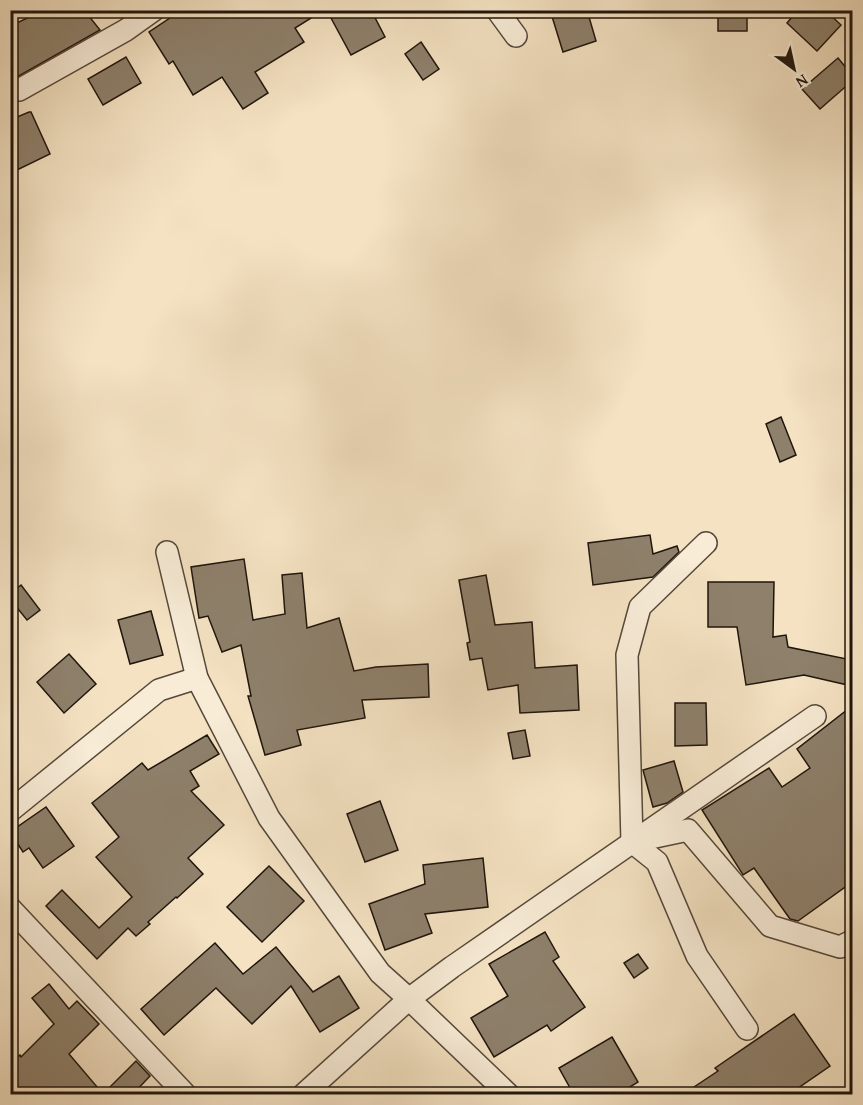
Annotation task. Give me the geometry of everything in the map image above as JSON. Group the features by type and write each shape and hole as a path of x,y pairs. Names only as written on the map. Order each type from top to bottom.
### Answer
{"street":[{"path":"19,90 126,30 154,10"},
{"path":"497,10 516,36"},
{"path":"706,543 640,607 627,655 632,842 657,862 697,956 747,1029"},
{"path":"167,552 197,678 269,818 380,973 508,1095"},
{"path":"10,811 159,690 197,678"},
{"path":"304,1095 409,999 452,967 815,716"},
{"path":"632,842 688,830 770,926 840,947 852,941"},
{"path":"10,908 185,1095"}],"building":[{"path":"28,10 84,10 100,30 10,81 10,26 32,16"},
{"path":"182,10 324,10 295,28 304,42 255,72 268,93 243,109 222,77 193,95 173,61 169,64 149,32"},
{"path":"345,10 371,10 385,37 351,55 331,18"},
{"path":"550,10 587,10 596,41 563,52"},
{"path":"718,10 747,10 747,31 718,31"},
{"path":"798,10 825,10 841,25 817,51 787,23"},
{"path":"421,42 439,69 423,80 405,54"},
{"path":"126,57 141,83 103,105 88,79"},
{"path":"838,58 852,75 852,81 820,109 802,89"},
{"path":"29,112 50,154 17,170 10,156 10,120"},
{"path":"781,417 796,455 780,462 766,424"},
{"path":"650,535 653,554 677,546 679,552 653,577 593,585 588,543"},
{"path":"244,559 253,620 285,614 282,575 302,573 307,628 339,618 354,671 376,667 428,664 429,697 362,700 365,718 297,730 301,745 265,755 248,696 251,696 241,645 222,652 208,616 199,618 191,567"},
{"path":"486,575 495,625 532,622 535,668 577,665 579,710 520,713 518,685 488,690 482,658 470,660 467,643 470,642 459,580"},
{"path":"708,582 774,582 773,637 786,635 788,647 852,660 852,686 804,675 746,685 737,627 708,627"},
{"path":"21,585 40,610 27,620 10,599 10,594"},
{"path":"151,611 163,655 130,664 118,620"},
{"path":"69,654 96,684 64,713 37,682"},
{"path":"675,703 706,703 707,745 675,746"},
{"path":"852,706 852,882 798,921 790,919 754,868 743,875 702,810 769,768 782,787 810,768 797,749"},
{"path":"525,730 530,756 513,759 508,733"},
{"path":"207,735 219,754 190,771 199,786 191,791 224,825 188,858 203,874 148,922 150,924 136,936 128,928 97,959 46,906 62,890 99,928 132,897 96,857 119,837 92,803 142,763 148,770"},
{"path":"674,761 683,792 667,803 653,807 643,770"},
{"path":"380,801 398,850 365,862 347,814"},
{"path":"46,807 74,846 43,868 29,848 23,852 10,832"},
{"path":"483,858 488,907 425,914 432,933 385,950 369,904 425,884 423,865"},
{"path":"269,866 304,901 262,942 227,907"},
{"path":"545,932 559,957 553,961 585,1007 551,1031 547,1025 494,1057 471,1018 508,996 489,964"},
{"path":"215,943 243,974 276,947 313,992 339,976 359,1008 320,1032 291,986 252,1024 216,988 164,1035 141,1009"},
{"path":"638,954 648,968 634,978 624,963"},
{"path":"49,984 69,1009 77,1001 99,1024 69,1054 103,1094 136,1061 150,1076 132,1095 10,1095 10,1064 20,1055 21,1057 54,1024 32,998"},
{"path":"794,1014 830,1066 788,1095 682,1095 718,1071 715,1068"},
{"path":"612,1037 638,1082 617,1095 574,1095 559,1068"}]}
